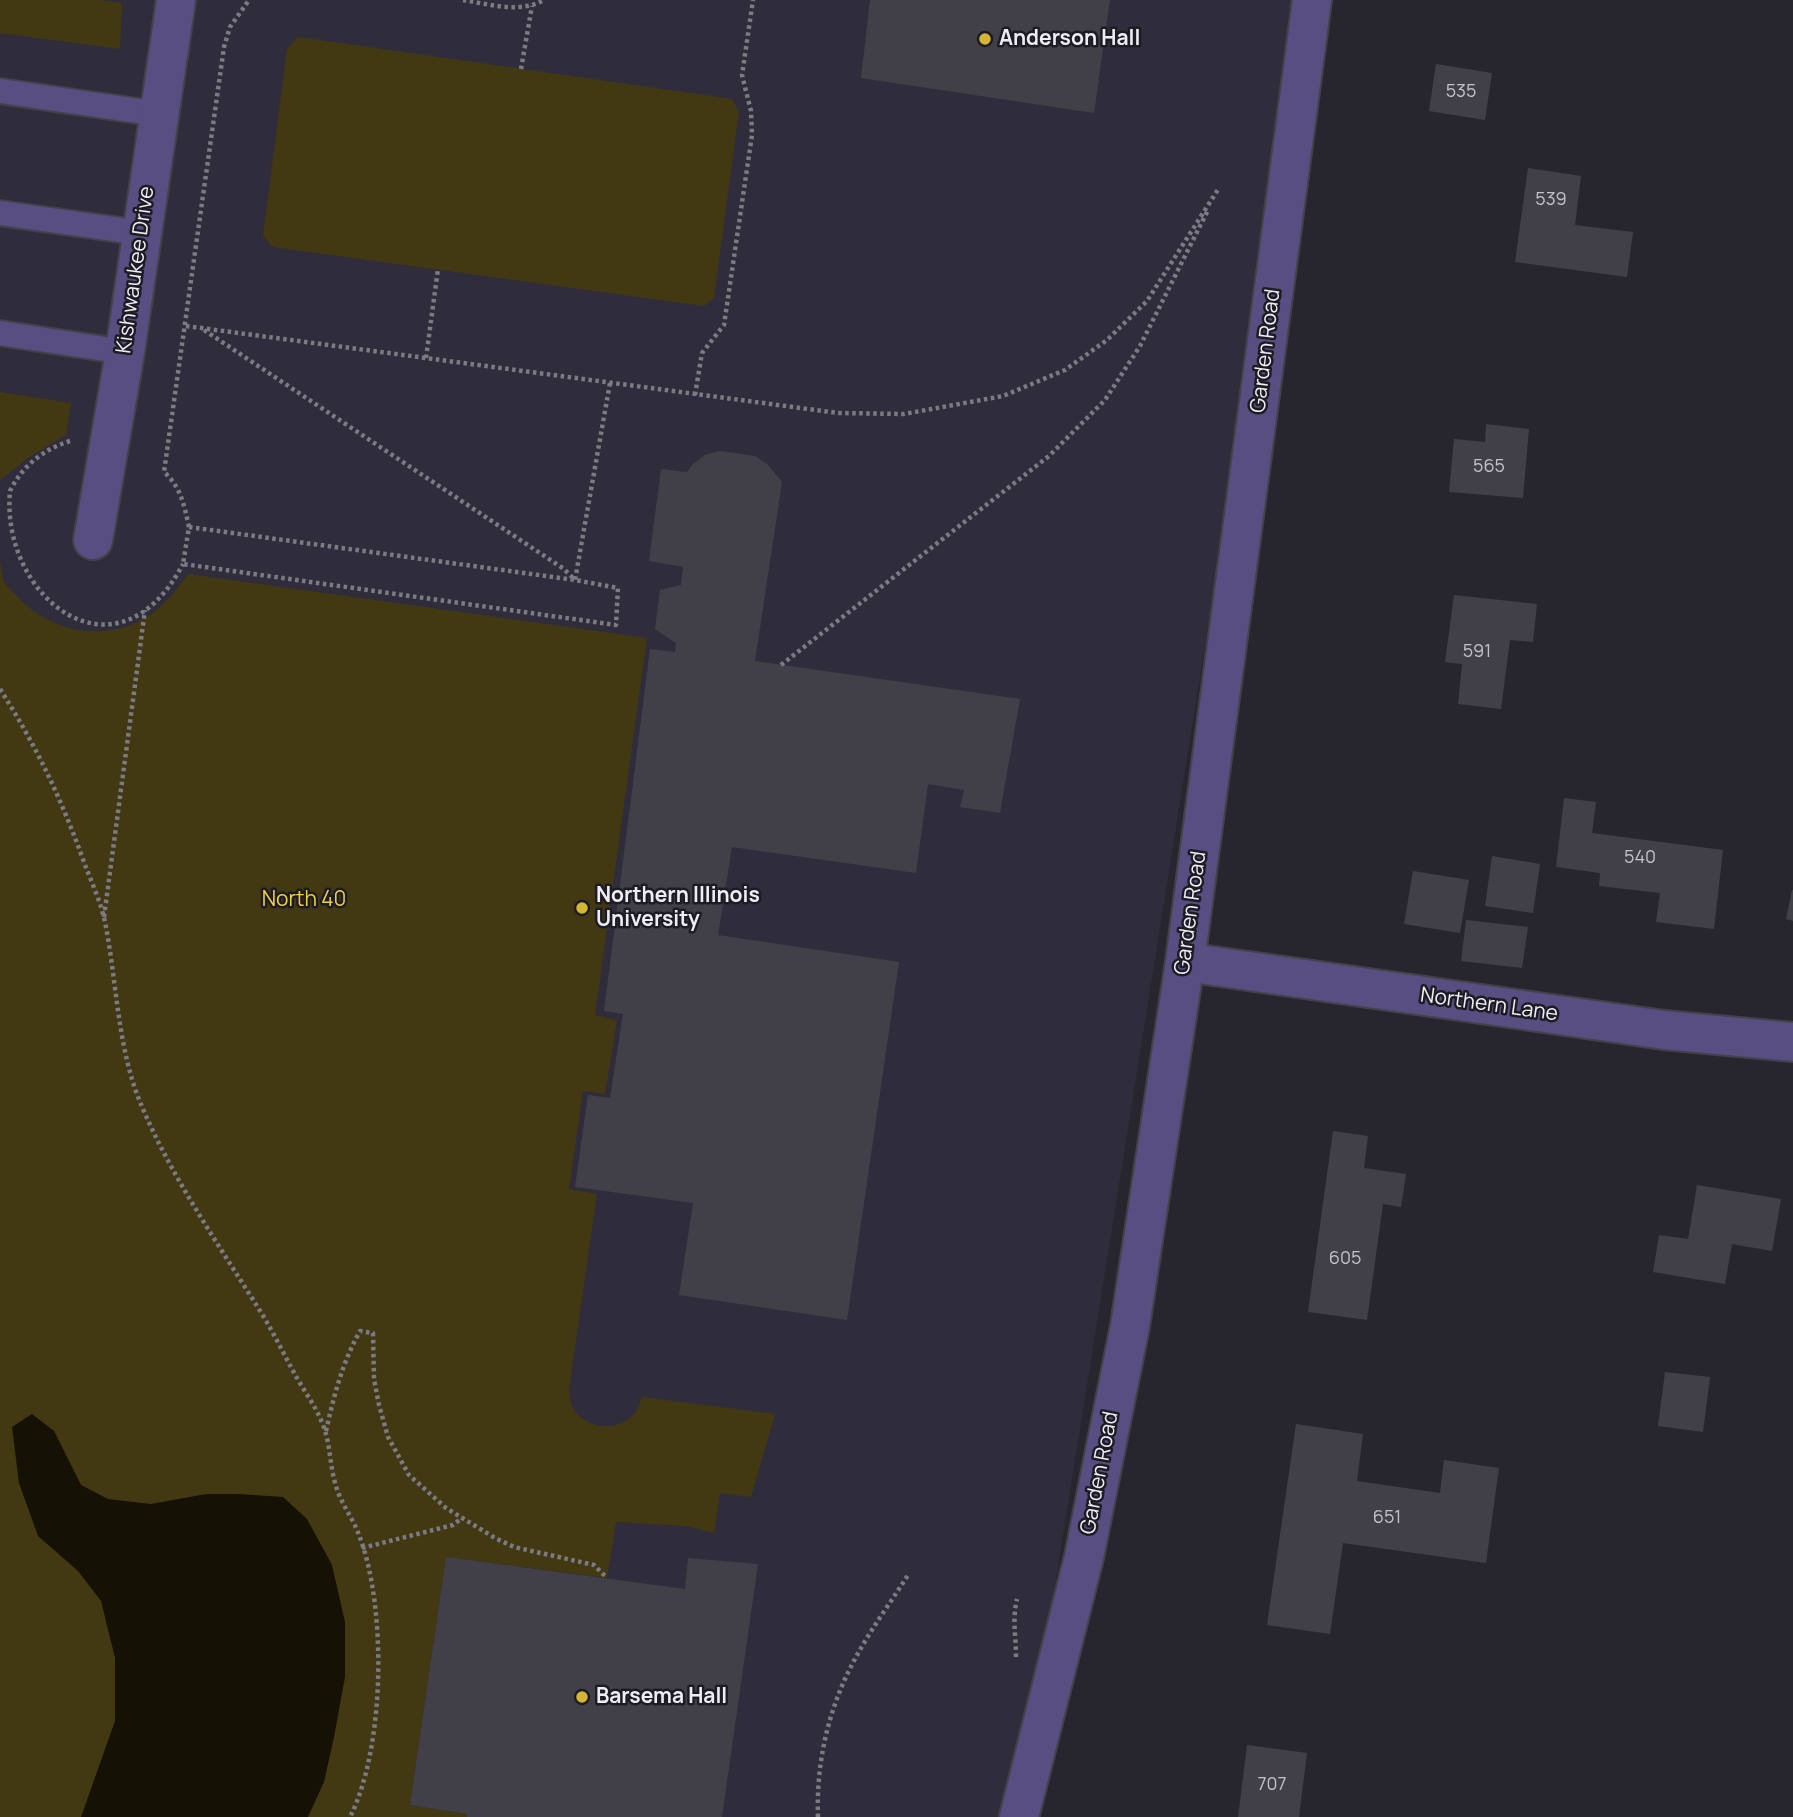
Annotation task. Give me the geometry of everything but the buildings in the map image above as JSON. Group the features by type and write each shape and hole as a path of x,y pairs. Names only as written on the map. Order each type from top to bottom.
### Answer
{"street":[{"name":"Kishwaukee Drive","path":"93,540 125,352 176,0"},
{"name":"Garden Road","path":"1020,1817 1084,1557 1130,1326 1185,962 1312,0"},
{"name":"Northern Lane","path":"1185,962 1664,1030 1793,1042"}],"lane":[{"path":"0,91 159,114"},
{"path":"0,213 142,233"},
{"path":"0,333 125,352"}],"path":[{"path":"189,527 575,580 618,589 616,625 183,564 189,527 182,498 174,481 164,472 224,47 230,27 249,0"},
{"path":"463,0 514,8 532,6 544,0"},
{"path":"695,395 702,353 724,325 752,135 751,111 742,75 753,0"},
{"path":"521,69 532,6"},
{"path":"186,327 838,414 904,414 1003,396 1065,370 1117,330 1147,301 1219,188 1140,346 1105,400 1049,456 781,665"},
{"path":"426,358 438,269"},
{"path":"200,328 564,569 575,580"},
{"path":"575,580 610,383"},
{"path":"104,918 145,610"},
{"path":"0,689 49,773 104,918 122,1043 140,1100 169,1162 213,1238 264,1317 321,1420 335,1484 342,1505 359,1535 369,1572 377,1628 376,1717 359,1798 350,1817"},
{"path":"325,1432 341,1371 350,1349 360,1331 373,1333 377,1392 388,1437 409,1475 462,1518 514,1547 594,1565 607,1578"},
{"path":"362,1548 453,1525 462,1518"},
{"path":"818,1817 817,1788 833,1709 856,1657 908,1575"},
{"path":"1015,1660 1013,1618 1017,1599"}],"shaded area":[{"name":"Northern Illinois University","path":"0,0 1308,0 1018,1817 0,1817"},
{"path":"32,1414 54,1431 81,1485 108,1499 151,1504 206,1494 283,1497 307,1519 332,1565 345,1622 345,1677 334,1737 324,1782 308,1817 81,1817 115,1721 115,1658 101,1601 78,1571 38,1536 19,1483 12,1427"}],"green space":[{"path":"0,0 99,0 122,3 120,49 0,33"},
{"path":"298,37 732,99 739,111 714,298 704,306 273,247 263,236 287,49"},
{"path":"0,392 71,403 66,435 32,455 0,480"},
{"name":"North 40","path":"0,561 4,582 26,605 52,622 82,630 113,630 138,622 162,605 188,574 647,638 595,1015 617,1020 605,1094 583,1091 569,1189 597,1194 569,1389 570,1400 577,1414 584,1420 602,1426 620,1424 628,1419 635,1413 642,1397 775,1414 751,1497 720,1493 714,1533 687,1526 616,1522 607,1578 446,1557 410,1805 467,1814 467,1817 0,1817"}],"place":[{"name":"Anderson Hall","path":"985,39"},
{"name":"Northern Illinois University","path":"582,908"},
{"name":"Barsema Hall","path":"582,1697"}]}
